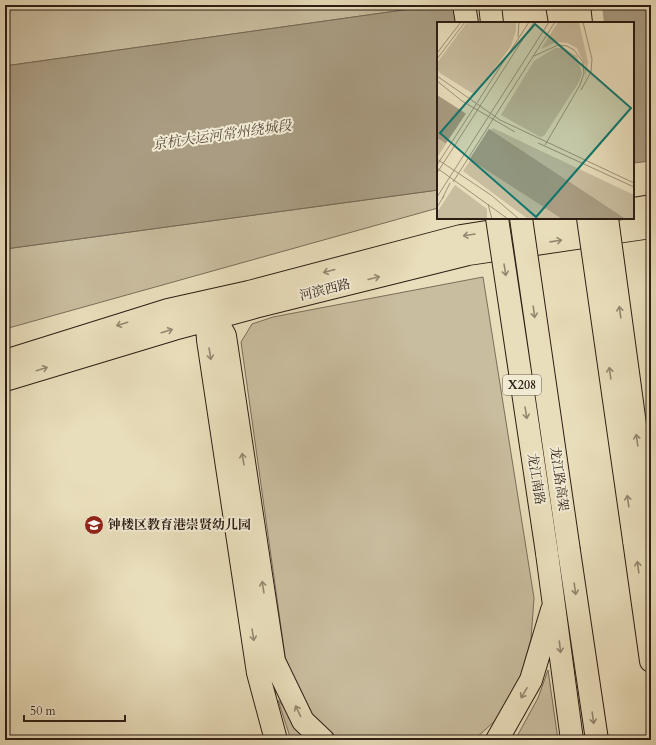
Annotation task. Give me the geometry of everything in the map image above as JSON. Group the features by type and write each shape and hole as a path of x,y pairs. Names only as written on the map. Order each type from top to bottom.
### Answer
{"main road":[{"path":"464,5 467,22"},
{"path":"490,5 492,22"},
{"path":"557,5 560,22"},
{"path":"579,5 581,22"},
{"path":"634,209 651,206"},
{"name":"龙江南路","path":"497,219 555,604 572,740"},
{"name":"龙江路高架","path":"521,219 597,740"},
{"name":"河滨西路","path":"5,361 168,310 209,313 249,292 461,236 570,219"},
{"path":"588,219 651,661"},
{"path":"608,219 650,537"},
{"name":"河滨西路","path":"5,380 209,313 468,254 651,227"},
{"path":"209,313 208,340 258,673 276,740"},
{"path":"209,313 224,336 274,661 303,721 323,740"},
{"path":"497,740 531,680 555,604"}],"shaded area":[{"path":"5,5 439,5 5,66"},
{"path":"437,190 437,208 5,329 5,249"},
{"path":"651,265 651,303 647,266"},
{"path":"483,277 534,598 531,639 520,678 498,718 474,740 340,740 310,713 287,670 241,342 252,324 273,317"},
{"path":"548,670 558,740 515,740 538,698"},
{"path":"278,700 311,740 291,740"}],"water":[{"name":"京杭大运河常州绕城段","path":"439,5 651,5 651,161 634,163 634,22 437,22 437,190 5,249 5,66"}],"pier":[{"path":"455,5 602,5 604,22 458,22"}],"place":[{"name":"钟楼区教育港崇贤幼儿园","path":"94,525"}]}
